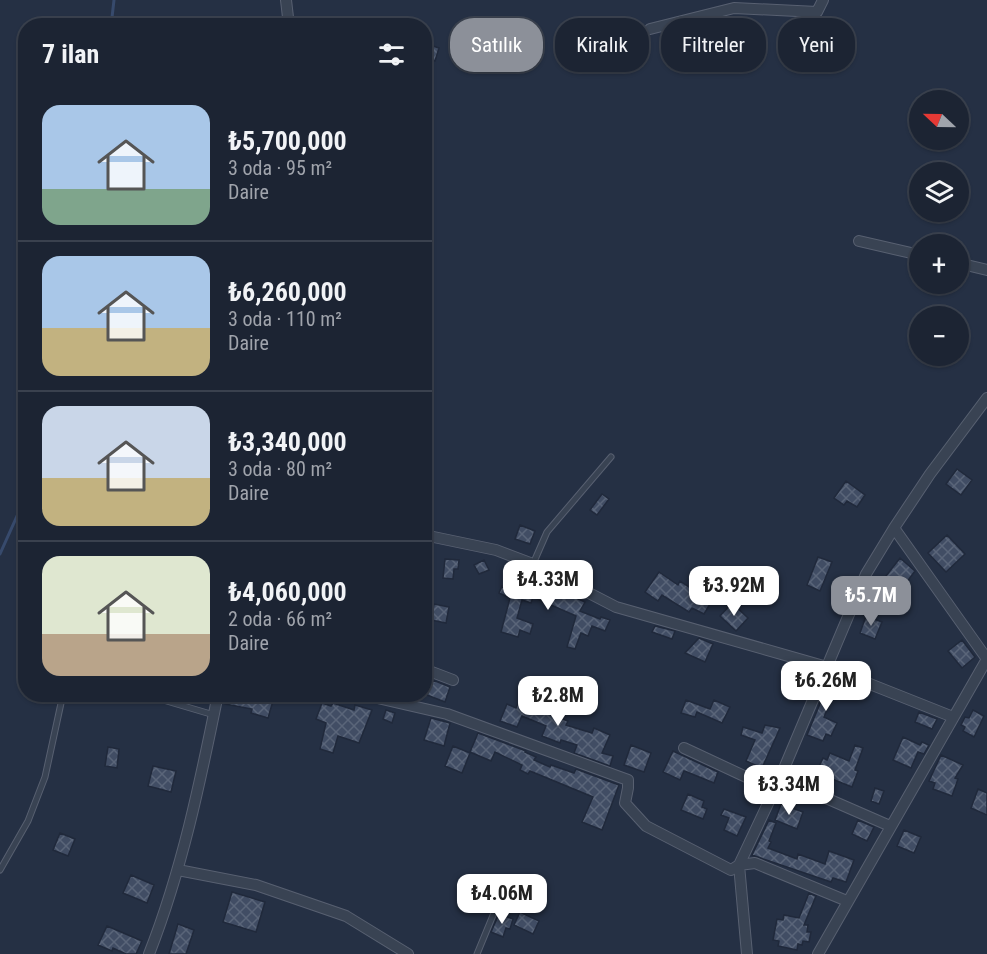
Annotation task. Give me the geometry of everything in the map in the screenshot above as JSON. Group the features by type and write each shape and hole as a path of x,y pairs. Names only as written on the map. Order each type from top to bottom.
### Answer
{"street":[{"path":"286,0 288,18"},
{"path":"650,28 734,8 817,12 823,0"},
{"path":"859,241 909,252"},
{"path":"969,266 987,270"},
{"path":"747,954 739,865 780,778 867,574 930,474 987,398"},
{"path":"818,954 987,659 894,528"},
{"path":"432,537 495,550 533,564 616,607 827,667 953,717"},
{"path":"432,672 453,680"},
{"path":"149,954 178,870 198,795 216,702"},
{"path":"395,702 447,714 628,780 625,803 645,826 731,870 739,865 755,863 847,901"},
{"path":"684,748 774,790"},
{"path":"780,778 891,826"},
{"path":"178,870 256,885 346,916 408,954"}],"lane":[{"path":"533,564 547,532 611,457"},
{"path":"0,870 28,821 45,777 61,702"},
{"path":"170,702 214,715"},
{"path":"477,954 496,908"}],"building":[{"path":"432,46 439,48 435,61 432,60"},
{"path":"957,469 972,480 961,495 946,484"},
{"path":"846,481 865,495 857,507 847,501 844,505 834,498"},
{"path":"602,494 609,499 597,515 590,510"},
{"path":"520,525 535,531 530,544 515,539"},
{"path":"947,535 965,554 946,572 928,553"},
{"path":"818,557 832,562 820,591 807,585"},
{"path":"900,558 915,571 903,587 897,582 888,592 879,585"},
{"path":"445,559 459,560 458,569 454,569 453,579 443,578"},
{"path":"484,560 489,570 479,574 474,565"},
{"path":"659,572 678,585 680,581 697,592 695,596 710,604 704,614 692,608 689,612 662,595 658,601 645,592"},
{"path":"518,580 548,591 550,586 585,602 580,611 600,619 601,617 610,620 605,631 592,626 588,636 581,633 575,649 567,647 576,616 533,597 531,603 522,600 517,618 533,624 530,634 520,630 518,637 501,632 510,598 499,593 502,586 514,591"},
{"path":"752,589 759,593 754,601 747,597"},
{"path":"732,603 748,618 736,631 720,616"},
{"path":"434,604 449,607 446,623 432,620"},
{"path":"866,616 882,622 875,639 860,633"},
{"path":"655,626 675,631 672,639 652,632"},
{"path":"699,638 713,644 705,662 685,653"},
{"path":"962,640 975,657 962,668 948,651"},
{"path":"831,677 845,682 839,696 834,693 824,717 837,723 831,736 826,734 823,741 807,735"},
{"path":"433,680 450,687 445,702 432,697"},
{"path":"526,685 545,692 538,710 568,721 566,725 592,733 594,728 610,735 602,753 613,756 610,766 574,753 577,745 561,740 560,743 542,736 546,726 522,716 517,727 500,721 507,704 516,708"},
{"path":"686,700 710,709 714,700 730,707 722,723 697,712 695,717 681,713"},
{"path":"225,702 273,702 268,718 251,713 252,709 225,704"},
{"path":"322,703 331,706 333,703 354,710 355,705 372,710 359,743 338,736 333,753 320,749 326,723 316,719"},
{"path":"386,710 395,713 392,723 383,719"},
{"path":"973,710 984,716 974,737 963,731 965,727 961,725 965,717 969,718"},
{"path":"919,712 937,719 932,729 915,722"},
{"path":"431,718 450,723 444,746 424,740"},
{"path":"765,725 780,728 762,768 746,761 755,740 741,735 743,727 762,733"},
{"path":"478,733 526,751 536,757 534,760 550,767 551,765 574,773 576,769 619,785 602,830 582,822 593,797 530,771 528,774 520,770 522,765 495,752 491,761 470,752"},
{"path":"903,737 920,745 922,742 929,745 924,754 918,752 911,768 893,760"},
{"path":"631,745 651,753 644,772 624,765"},
{"path":"855,745 863,748 852,787 817,771 823,758 827,760 830,753 849,761"},
{"path":"453,746 470,753 462,773 445,766"},
{"path":"108,747 119,749 117,768 105,766"},
{"path":"673,751 718,772 714,783 684,771 680,780 663,772"},
{"path":"941,755 963,765 955,778 958,779 952,796 933,789 935,783 929,781"},
{"path":"153,766 176,771 171,792 148,786"},
{"path":"875,788 884,791 879,804 871,801"},
{"path":"978,789 987,793 987,815 971,808"},
{"path":"688,794 704,801 702,807 707,809 703,819 681,810"},
{"path":"781,804 803,812 797,829 775,820"},
{"path":"724,809 746,817 737,836 724,830 729,818 721,815"},
{"path":"769,820 776,823 768,848 797,859 798,854 825,864 829,851 854,860 846,882 833,878 831,882 752,855"},
{"path":"858,820 874,827 867,841 852,834"},
{"path":"904,830 921,837 914,853 897,846"},
{"path":"60,833 75,839 68,856 53,850"},
{"path":"131,875 154,885 147,903 123,893"},
{"path":"510,881 528,887 522,902 504,896"},
{"path":"232,892 265,902 256,932 223,922"},
{"path":"809,893 816,896 804,925 808,925 807,932 811,932 809,942 803,941 802,945 798,944 797,950 778,946 779,941 773,940 777,919 783,920 784,915 799,918"},
{"path":"520,912 539,921 533,934 514,925"},
{"path":"499,914 513,919 510,929 506,928 503,937 491,932"},
{"path":"178,924 194,930 186,954 169,954"},
{"path":"107,926 142,941 136,954 126,954 113,948 112,951 98,945"}],"waterway":[{"path":"112,18 114,0"},
{"path":"0,554 18,514"}]}
